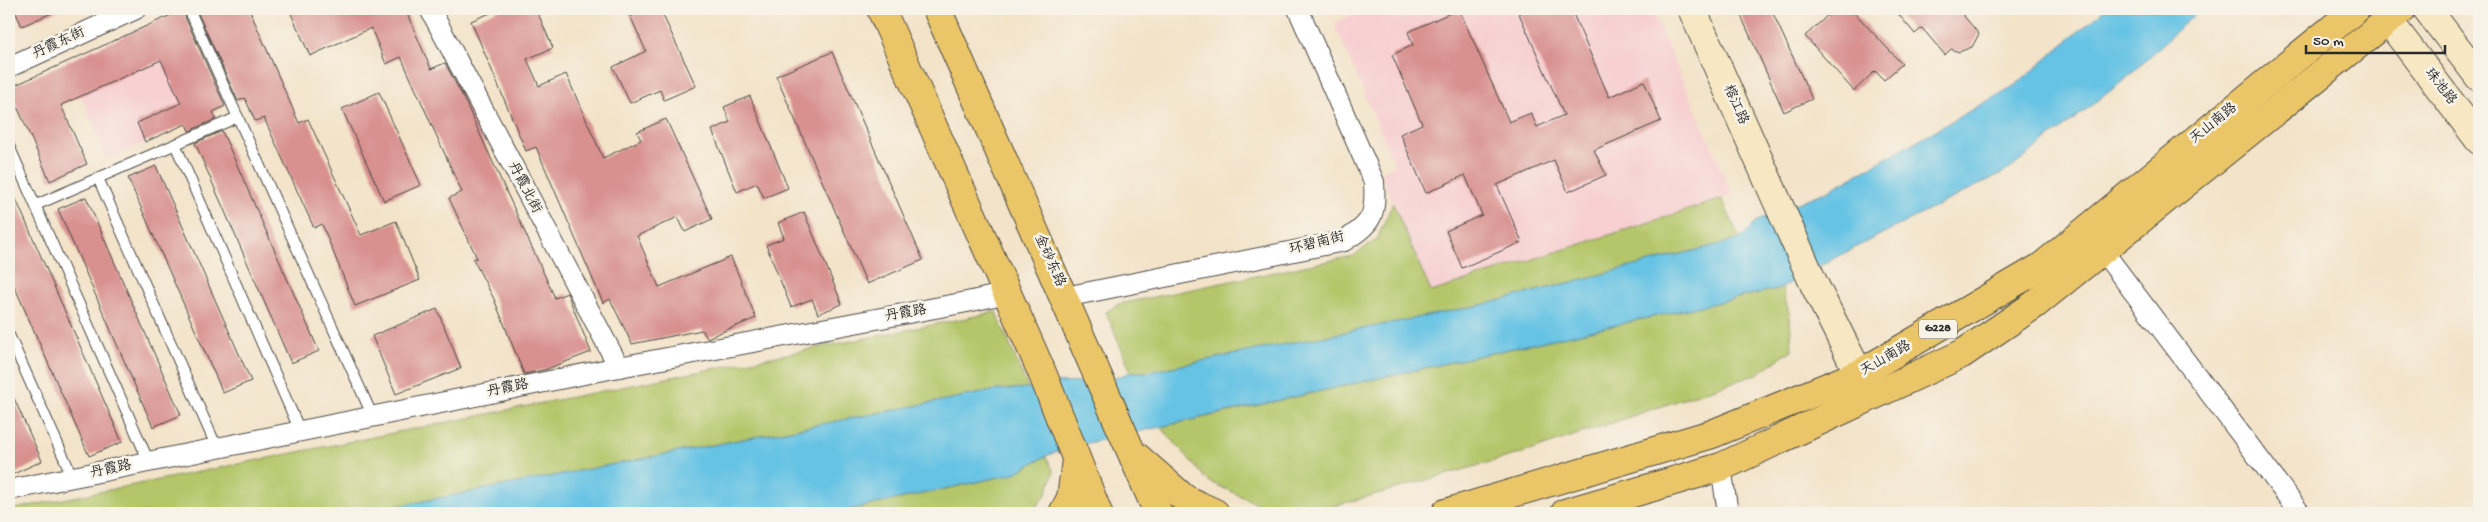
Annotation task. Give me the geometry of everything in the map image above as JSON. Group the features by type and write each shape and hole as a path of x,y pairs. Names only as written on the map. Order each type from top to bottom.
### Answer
{"main road":[{"path":"881,9 1008,293 1098,513"},
{"name":"金砂东路","path":"937,9 1065,297 1158,513"},
{"name":"天山南路","path":"1446,513 1712,434 1859,374 2040,267 2356,9"},
{"name":"天山南路","path":"1565,513 1721,468 1962,354 2034,305 2392,13"},
{"path":"1131,448 1185,499 1214,513"},
{"path":"1063,513 1071,498 1076,456"}],"street":[{"name":"丹霞东街","path":"9,67 136,9"},
{"name":"丹霞北街","path":"430,9 619,367"},
{"name":"环碧南街","path":"1065,297 1344,240 1363,229 1375,207 1374,182 1298,9"},
{"name":"榕江路","path":"1692,9 1813,282 1859,374"},
{"path":"2427,9 2479,77"},
{"name":"珠池路","path":"2392,13 2479,140"},
{"path":"2102,250 2300,513"},
{"name":"丹霞路","path":"9,490 619,367 1008,293"},
{"path":"1721,468 1728,513"}],"lane":[{"path":"189,9 373,416"},
{"path":"36,205 238,117"},
{"path":"175,144 300,431"},
{"path":"9,146 148,462"},
{"path":"98,178 217,448"},
{"path":"9,336 73,478"}],"shaded area":[{"path":"1366,9 1651,9 1733,195 1430,292 1380,172 1395,165 1334,23"},
{"path":"177,12 221,108 108,159 66,61"}],"green space":[{"path":"1722,199 1740,239 1486,304 1147,372 1131,372 1106,312 1119,304 1353,256 1377,239 1393,203 1431,292"},
{"path":"1782,288 1790,316 1792,350 1757,374 1526,452 1310,513 1260,505 1208,481 1161,427"},
{"path":"996,312 1028,388 997,390 362,513 9,513 9,510"},
{"path":"1046,456 1054,472 1046,495 1031,513 835,513 1013,474"}],"water":[{"path":"2105,9 2200,9 2128,77 2010,169 1809,271 1782,288 1070,447 1046,456 1013,474 835,513 362,513 997,390 1028,388 1042,383 1104,382 1131,372 1147,372 1486,304 1740,239 1757,221 1781,209 1826,192 2014,86"}],"building":[{"path":"14,9 61,9 22,26"},
{"path":"196,9 249,9 299,123 308,119 361,235 396,221 420,280 355,306 322,224 314,228 264,118 255,121 245,98 238,101"},
{"path":"289,9 405,9 431,69 445,63 463,97 555,298 567,293 591,352 547,369 524,374 494,299 473,259 477,258 449,198 462,192 401,57 386,64 371,28 310,56"},
{"path":"500,9 536,9 553,48 527,59 539,86 566,74 603,158 641,140 637,132 666,119 712,219 685,232 678,217 637,236 659,287 731,257 756,318 707,338 702,330 632,344 610,299 603,303 536,147 526,151 471,21"},
{"path":"627,9 660,9 696,86 664,100 660,90 630,103 613,67 646,51"},
{"path":"1459,9 1509,122 1531,113 1537,127 1564,115 1517,9 1571,9 1609,97 1644,81 1661,121 1594,150 1606,175 1568,192 1554,160 1497,185 1522,242 1462,268 1446,231 1482,215 1465,175 1426,193 1400,134 1422,124 1392,55 1413,45 1408,32"},
{"path":"1738,9 1771,9 1812,99 1784,112"},
{"path":"1822,9 1851,9 1902,64 1884,80 1875,71 1854,91 1805,36 1828,15"},
{"path":"1894,9 1958,9 1979,34 1972,47 1959,52 1951,49 1945,55 1922,28 1915,34"},
{"path":"182,10 225,106 213,112 216,119 189,131 186,124 145,142 137,123 181,103 161,60 61,105 87,164 50,181 9,88"},
{"path":"832,52 923,260 867,284 776,76"},
{"path":"379,92 421,185 384,201 342,109"},
{"path":"750,96 788,188 764,198 757,183 737,192 712,130 730,122 724,107"},
{"path":"222,131 319,351 291,363 195,143"},
{"path":"156,166 251,381 223,393 128,178"},
{"path":"9,183 122,442 89,456 9,274"},
{"path":"86,197 181,415 153,427 58,209"},
{"path":"804,212 842,304 818,314 812,299 791,307 766,245 784,238 778,223"},
{"path":"437,309 461,368 396,394 372,336"},
{"path":"9,387 42,461 9,476"}]}
